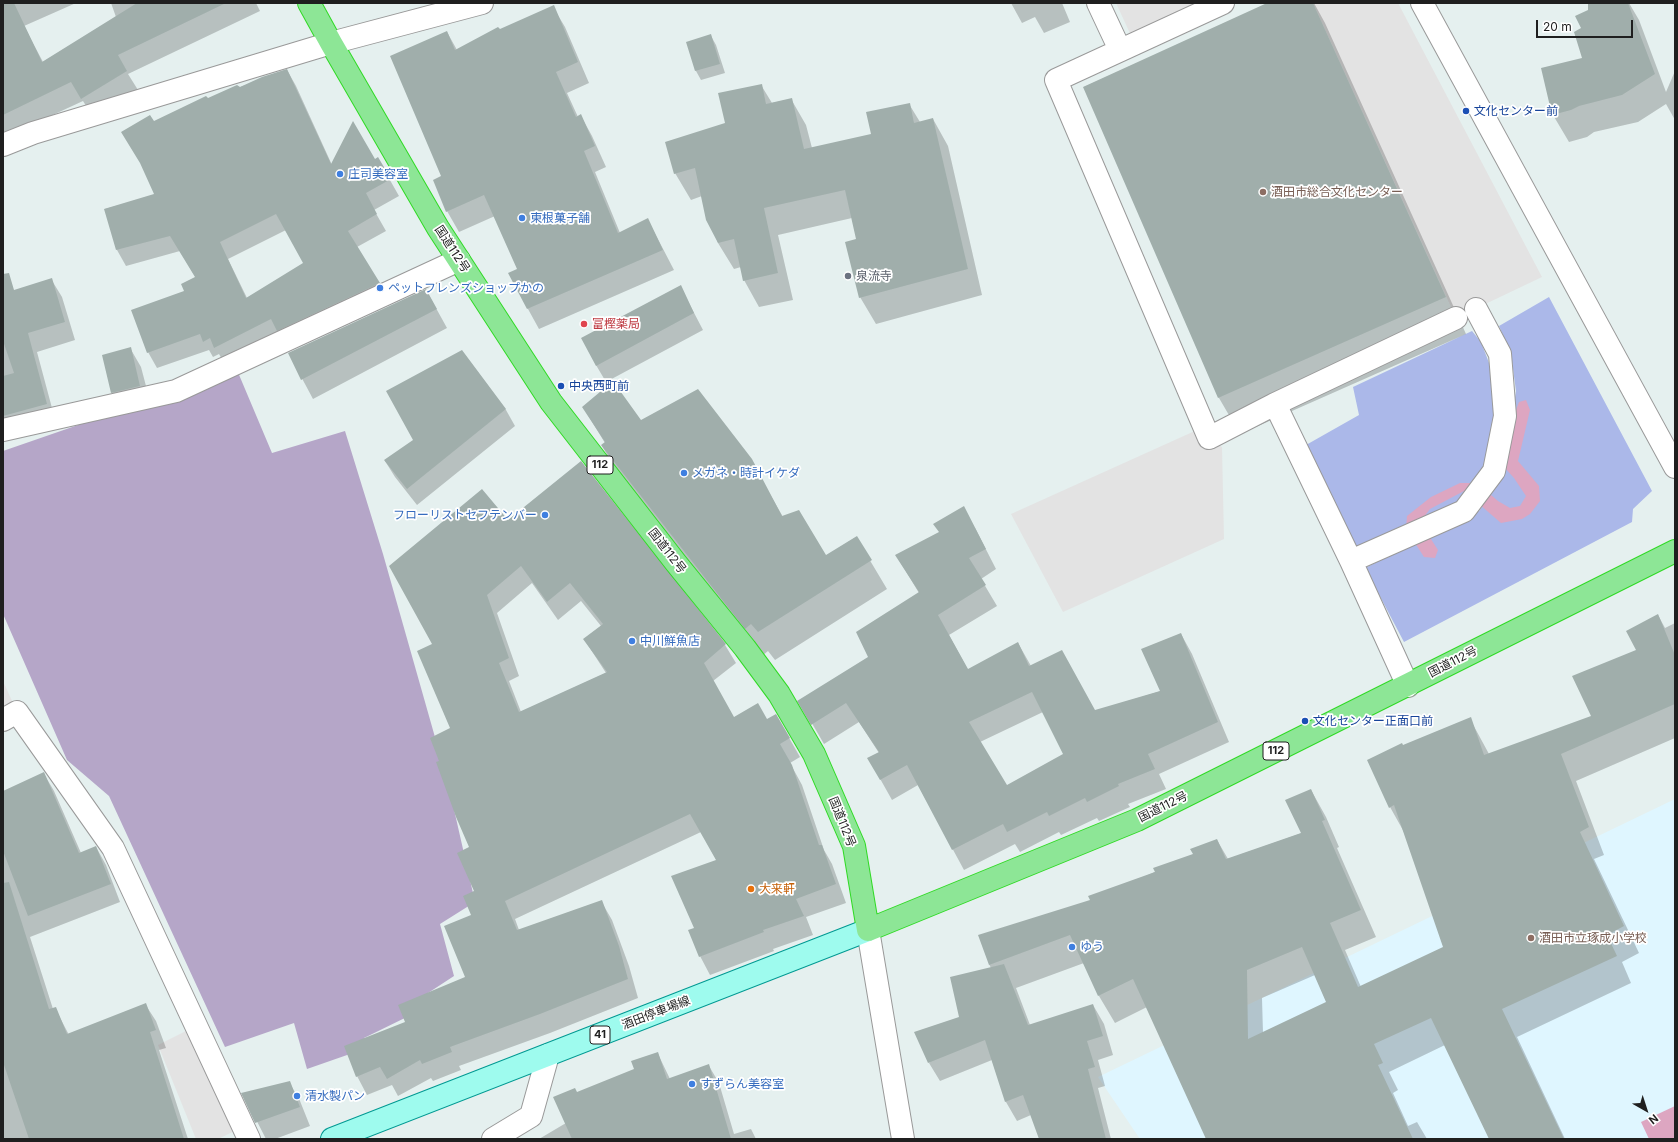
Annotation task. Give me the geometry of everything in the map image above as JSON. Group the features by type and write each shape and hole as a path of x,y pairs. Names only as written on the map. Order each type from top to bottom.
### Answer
{"highway":[{"name":"国道112号","path":"310,3 331,43 438,228 551,402 676,563 745,648 779,694 814,754 854,846 868,930 1137,820 1408,686 1675,551"}],"main road":[{"name":"酒田停車場線","path":"332,1139 868,930"}],"street":[{"path":"3,145 33,133 331,43 482,3"},
{"path":"1098,3 1120,50"},
{"path":"1223,3 1056,80 1209,438 1275,404 1456,318"},
{"path":"1422,3 1675,467"},
{"path":"3,430 176,391 459,260"},
{"path":"1351,561 1464,510 1494,471 1505,416 1500,354 1476,309"},
{"path":"1275,404 1351,561 1408,686"},
{"path":"3,720 17,712 113,848 249,1139"},
{"path":"868,930 903,1139"},
{"path":"493,1139 531,1116 548,1055"}],"shaded area":[{"path":"1116,3 1216,3 1134,42"},
{"path":"1313,3 1398,3 1542,277 1456,318"},
{"path":"1549,297 1652,491 1633,509 1632,522 1404,642 1365,568 1479,511 1502,479 1516,391 1511,354 1499,326"},
{"path":"1472,331 1481,342 1494,376 1495,426 1484,469 1458,503 1357,549 1306,445 1359,415 1353,387"},
{"path":"237,370 272,453 345,431 383,554 448,783 475,902 440,924 454,976 428,993 413,1014 364,1038 370,1047 307,1069 294,1023 225,1047 109,796 67,760 3,614 3,451"},
{"path":"1526,400 1530,410 1518,461 1539,486 1540,501 1530,514 1522,519 1501,523 1464,491 1430,509 1420,522 1438,550 1435,558 1424,557 1406,529 1407,516 1431,497 1460,483 1477,483 1498,501 1510,508 1520,506 1526,496 1505,468 1516,410 1519,402"},
{"path":"1197,430 1222,447 1224,539 1063,612 1011,514"},
{"path":"3,681 17,712 3,722"},
{"name":"酒田市立琢成小学校","path":"1675,799 1675,1139 1140,1139 1098,1077"},
{"path":"196,1026 243,1127 218,1139 196,1139 158,1045"},
{"path":"1675,1106 1675,1139 1649,1139 1641,1122"}],"building":[{"path":"3,3 14,3 42,62 137,3 226,3 118,55 127,71 81,99 71,82 3,115"},
{"name":"酒田市総合文化センター","path":"1267,3 1313,3 1446,297 1218,398 1083,87"},
{"path":"1588,3 1628,3 1655,74 1622,95 1579,106 1571,110 1552,115 1541,68 1582,58 1574,32 1581,28 1575,16 1588,10"},
{"path":"554,5 578,62 556,72 576,117 581,114 595,146 584,151 618,233 648,218 663,250 527,309 508,273 517,269 484,195 446,212 433,180 441,176 390,56 447,31 455,50 498,27 500,29"},
{"path":"711,34 720,64 695,71 686,42"},
{"path":"287,69 331,164 353,121 375,159 378,157 391,179 366,193 377,214 348,231 380,283 277,331 271,319 214,348 210,338 203,342 200,334 147,353 131,310 184,291 181,284 195,277 170,236 116,250 104,209 154,194 140,163 121,132 150,115 154,121 206,96 208,98 237,85 240,87 262,77","holes":["276,214 303,263 246,298 220,242"]},
{"path":"762,84 766,104 792,98 804,149 871,134 866,112 910,103 914,123 933,118 968,269 859,298 845,242 856,239 845,190 764,208 778,273 743,281 734,239 718,243 706,220 695,168 674,174 665,142 725,123 718,93"},
{"path":"9,273 14,290 52,278 65,322 28,333 47,404 3,416 3,376 14,373 3,341 3,274"},
{"path":"681,285 694,313 596,366 581,338"},
{"path":"426,289 437,309 301,380 288,353"},
{"path":"131,347 140,386 111,393 102,355"},
{"path":"462,350 506,409 407,489 384,460 413,440 386,391"},
{"path":"613,381 641,420 698,389 752,459 782,516 799,510 826,555 857,536 872,560 758,632 751,624 745,629 601,445 605,442 582,407"},
{"path":"581,461 726,644 704,663 734,717 758,703 767,719 776,714 790,738 780,744 792,765 819,845 822,845 836,884 796,899 804,916 763,930 764,932 699,957 688,930 694,928 671,876 716,860 690,814 505,901 517,930 602,900 619,946 628,979 540,1014 450,1047 452,1052 422,1064 420,1060 387,1079 380,1067 356,1077 344,1046 405,1022 398,1005 465,977 444,926 471,915 463,896 474,891 457,853 469,847 456,817 436,762 439,761 430,738 450,728 417,651 432,644 389,566 482,489 508,520","holes":["521,566 547,602 570,583 603,624 583,639 607,672 519,712 499,663 509,658 487,595"]},
{"path":"964,506 986,549 969,558 986,585 938,615 968,669 1018,642 1029,666 1062,650 1095,710 1160,691 1141,649 1181,633 1218,722 1148,754 1155,769 1118,784 1119,786 1087,802 1085,798 1049,816 1047,812 1007,832 1003,824 952,850 907,765 880,780 867,758 879,752 846,703 811,725 797,701 868,657 856,632 919,592 895,555 939,532 933,524","holes":["1032,692 1063,754 1007,785 969,722"]},
{"path":"1658,614 1675,655 1675,704 1561,754 1589,827 1580,832 1624,926 1607,935 1617,956 1502,1009 1564,1139 1489,1139 1431,1018 1374,1044 1383,1063 1378,1065 1413,1139 1206,1139 1133,979 1098,996 1070,935 989,965 978,935 1090,900 1088,896 1155,872 1153,868 1193,854 1190,849 1217,839 1226,859 1301,833 1285,800 1311,789 1325,820 1322,821 1361,910 1330,923 1358,987 1443,947 1394,805 1389,808 1367,760 1402,743 1403,745 1471,717 1484,755 1591,716 1572,676 1636,650 1626,631","holes":["1302,947 1326,1002 1248,1039 1247,970"]},
{"path":"44,772 79,853 96,846 111,884 28,916 3,851 3,791"},
{"path":"9,882 49,1009 56,1007 67,1034 146,1003 156,1030 150,1032 184,1139 29,1139 3,1062 3,883"},
{"path":"1004,964 1028,1025 1093,1004 1103,1036 1087,1041 1095,1067 1088,1069 1106,1139 1039,1139 1023,1095 1005,1102 985,1040 928,1063 914,1032 959,1017 950,977"},
{"path":"658,1052 667,1079 709,1064 731,1139 572,1139 553,1097 575,1088 577,1092 634,1069 631,1061"},
{"path":"290,1081 300,1107 255,1123 241,1093"}],"place":[{"name":"文化センター前","path":"1466,111"},
{"name":"庄司美容室","path":"340,174"},
{"name":"酒田市総合文化センター","path":"1263,192"},
{"name":"東根菓子舗","path":"522,218"},
{"name":"泉流寺","path":"848,276"},
{"name":"ペットフレンズショップかの","path":"380,288"},
{"name":"富樫薬局","path":"584,324"},
{"name":"中央西町前","path":"561,386"},
{"name":"メガネ・時計イケダ","path":"684,473"},
{"name":"フローリストセフテンバー","path":"545,515"},
{"name":"中川鮮魚店","path":"632,641"},
{"name":"文化センター正面口前","path":"1305,721"},
{"name":"大来軒","path":"751,889"},
{"name":"酒田市立琢成小学校","path":"1531,938"},
{"name":"ゆう","path":"1072,947"},
{"name":"すずらん美容室","path":"692,1084"},
{"name":"清水製パン","path":"297,1096"}]}
